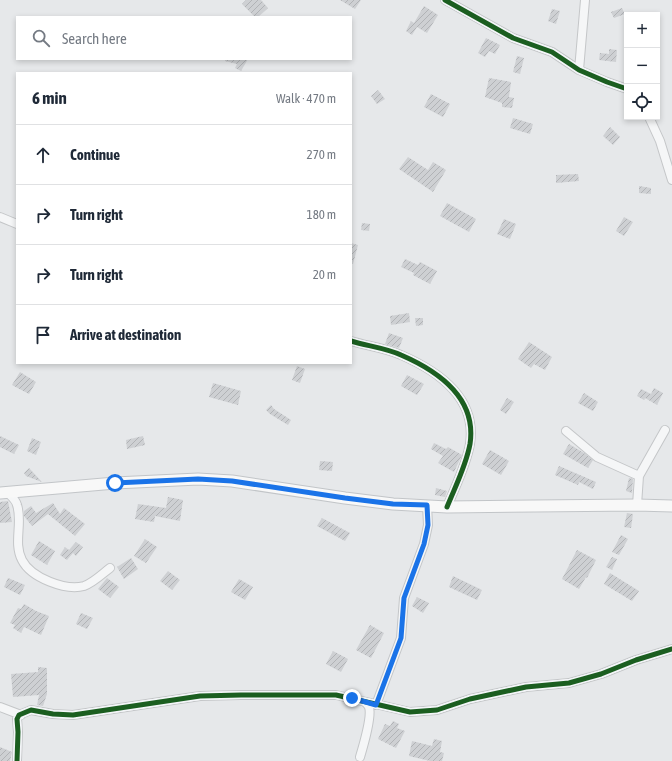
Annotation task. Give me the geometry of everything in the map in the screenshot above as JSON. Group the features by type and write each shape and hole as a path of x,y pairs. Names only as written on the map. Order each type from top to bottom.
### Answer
{"main road":[{"path":"4,493 115,483 198,479 232,481 393,504 427,505 447,508 637,505 672,506"}],"street":[{"path":"445,0 513,38 552,52 580,70 607,82 624,87"},
{"path":"580,70 585,0"},
{"path":"650,120 660,141 672,180"},
{"path":"0,217 16,224"},
{"path":"352,341 400,354 426,367 450,386 460,397 467,410 470,428 470,444 447,508"},
{"path":"637,505 639,476 665,430"},
{"path":"566,431 597,457 639,476"},
{"path":"4,493 17,503 20,518 19,549 22,560 28,568 51,582 65,587 76,588 86,585 110,568"},
{"path":"376,705 401,638 404,598 424,544 428,525 427,505"},
{"path":"17,761 18,715 30,710 54,714 73,715 200,696 336,695 410,712 437,710 470,699 526,687 569,683 601,674 636,660 672,649"},
{"path":"360,757 365,742 368,725 369,707 365,702"},
{"path":"0,707 21,715"}],"building":[{"path":"246,0 261,0 268,8 259,16 254,16 242,4"},
{"path":"340,0 361,0 355,9"},
{"path":"424,6 438,15 427,33 417,27 412,35 406,31 411,21 414,23"},
{"path":"622,8 624,14 614,18 611,12"},
{"path":"552,9 560,11 556,24 548,21"},
{"path":"486,38 500,45 495,54 489,51 485,57 478,53"},
{"path":"609,49 617,50 616,62 599,60 600,53 609,54"},
{"path":"517,56 524,58 520,74 513,72"},
{"path":"247,60 241,71 235,68 237,64 225,61"},
{"path":"489,78 511,82 509,97 514,98 512,108 502,107 502,103 485,97"},
{"path":"378,90 385,99 377,104 371,96"},
{"path":"431,94 450,104 443,117 424,107"},
{"path":"513,118 533,124 530,134 510,128"},
{"path":"610,127 620,137 613,145 603,136"},
{"path":"408,157 428,170 433,162 446,170 433,192 399,169"},
{"path":"578,174 579,181 556,183 556,175"},
{"path":"639,186 651,188 651,194 639,193"},
{"path":"447,203 476,219 469,232 440,216"},
{"path":"624,217 633,222 624,236 616,231"},
{"path":"504,219 516,224 510,239 497,234"},
{"path":"362,223 370,224 369,231 361,230"},
{"path":"352,243 358,245 352,264"},
{"path":"405,259 418,265 420,262 437,271 430,284 413,275 414,273 401,267"},
{"path":"409,313 410,322 391,325 390,316"},
{"path":"415,318 423,318 423,325 416,326"},
{"path":"389,333 403,338 399,348 385,344"},
{"path":"529,342 552,357 545,370 534,364 531,368 518,359"},
{"path":"297,366 305,369 300,383 292,380"},
{"path":"20,372 36,382 29,394 12,385"},
{"path":"407,375 424,384 417,395 401,386"},
{"path":"213,383 241,391 238,405 209,397"},
{"path":"654,388 663,393 657,405 645,398 644,400 637,396 641,389 651,394"},
{"path":"584,393 598,402 593,411 578,403"},
{"path":"507,398 514,402 506,414 500,410"},
{"path":"271,405 274,409 291,420 288,425 266,410"},
{"path":"0,436 19,445 14,454 0,447"},
{"path":"143,436 145,445 127,449 126,440"},
{"path":"32,438 41,442 36,455 27,451"},
{"path":"434,443 446,449 448,447 462,455 454,472 438,463 443,456 431,449"},
{"path":"569,444 593,460 588,468 563,454"},
{"path":"490,450 509,461 501,475 482,464"},
{"path":"320,461 333,462 332,471 319,470"},
{"path":"559,466 596,482 593,489 579,482 578,485 555,475"},
{"path":"29,468 42,482 26,476 24,473"},
{"path":"629,478 633,479 632,493 626,491"},
{"path":"436,488 447,491 445,497 435,495"},
{"path":"168,497 183,500 180,521 155,516 154,522 135,519 138,504 166,508"},
{"path":"8,501 12,522 0,523 0,502"},
{"path":"53,503 60,514 64,508 85,524 75,536 48,514 32,526 24,516 24,511 31,506 36,513"},
{"path":"627,513 633,514 631,528 624,527"},
{"path":"322,518 350,533 345,541 317,526"},
{"path":"621,535 628,539 619,555 612,552"},
{"path":"145,539 157,547 146,563 134,556"},
{"path":"39,541 55,551 47,565 31,555"},
{"path":"76,542 83,547 76,556 73,553 67,560 60,555 65,547 69,550"},
{"path":"577,550 596,560 587,578 586,577 579,589 562,579"},
{"path":"612,557 617,559 612,570 606,567"},
{"path":"131,558 138,569 124,579 117,567"},
{"path":"168,571 180,580 172,590 160,581"},
{"path":"610,573 639,591 632,601 604,584"},
{"path":"453,576 482,590 477,600 449,587"},
{"path":"8,578 25,585 20,595 4,587"},
{"path":"107,578 119,587 110,598 98,589"},
{"path":"239,579 253,587 245,600 231,592"},
{"path":"417,597 429,603 423,613 412,606"},
{"path":"24,604 49,616 41,635 24,627 21,633 13,628 15,625 10,623 18,608 21,609"},
{"path":"81,613 93,618 87,629 76,624"},
{"path":"370,625 384,633 371,658 356,650"},
{"path":"333,651 348,659 341,672 326,664"},
{"path":"38,667 47,668 47,694 43,706 37,705 39,695 13,697 11,674 38,672"},
{"path":"393,721 399,724 397,728 405,731 396,748 378,739 385,724 390,726"},
{"path":"434,739 442,741 440,752 444,753 442,761 430,761 409,756 412,741 432,746"},
{"path":"0,747 12,752 10,761 0,761"}],"cycle path":[{"path":"445,0 513,38 552,52 579,70 624,88"},
{"path":"352,341 401,355 428,369 452,388 461,400 467,413 471,428 470,444 463,468 447,507"},
{"path":"17,761 17,719 19,715 31,710 53,714 73,715 200,696 241,695 336,695 410,712 437,710 470,699 526,687 569,683 601,674 636,660 672,649"}],"route":[{"path":"115,483 198,479 232,481 393,504 427,505 428,525 424,544 404,598 401,638 396,655 376,705 352,698"}]}
